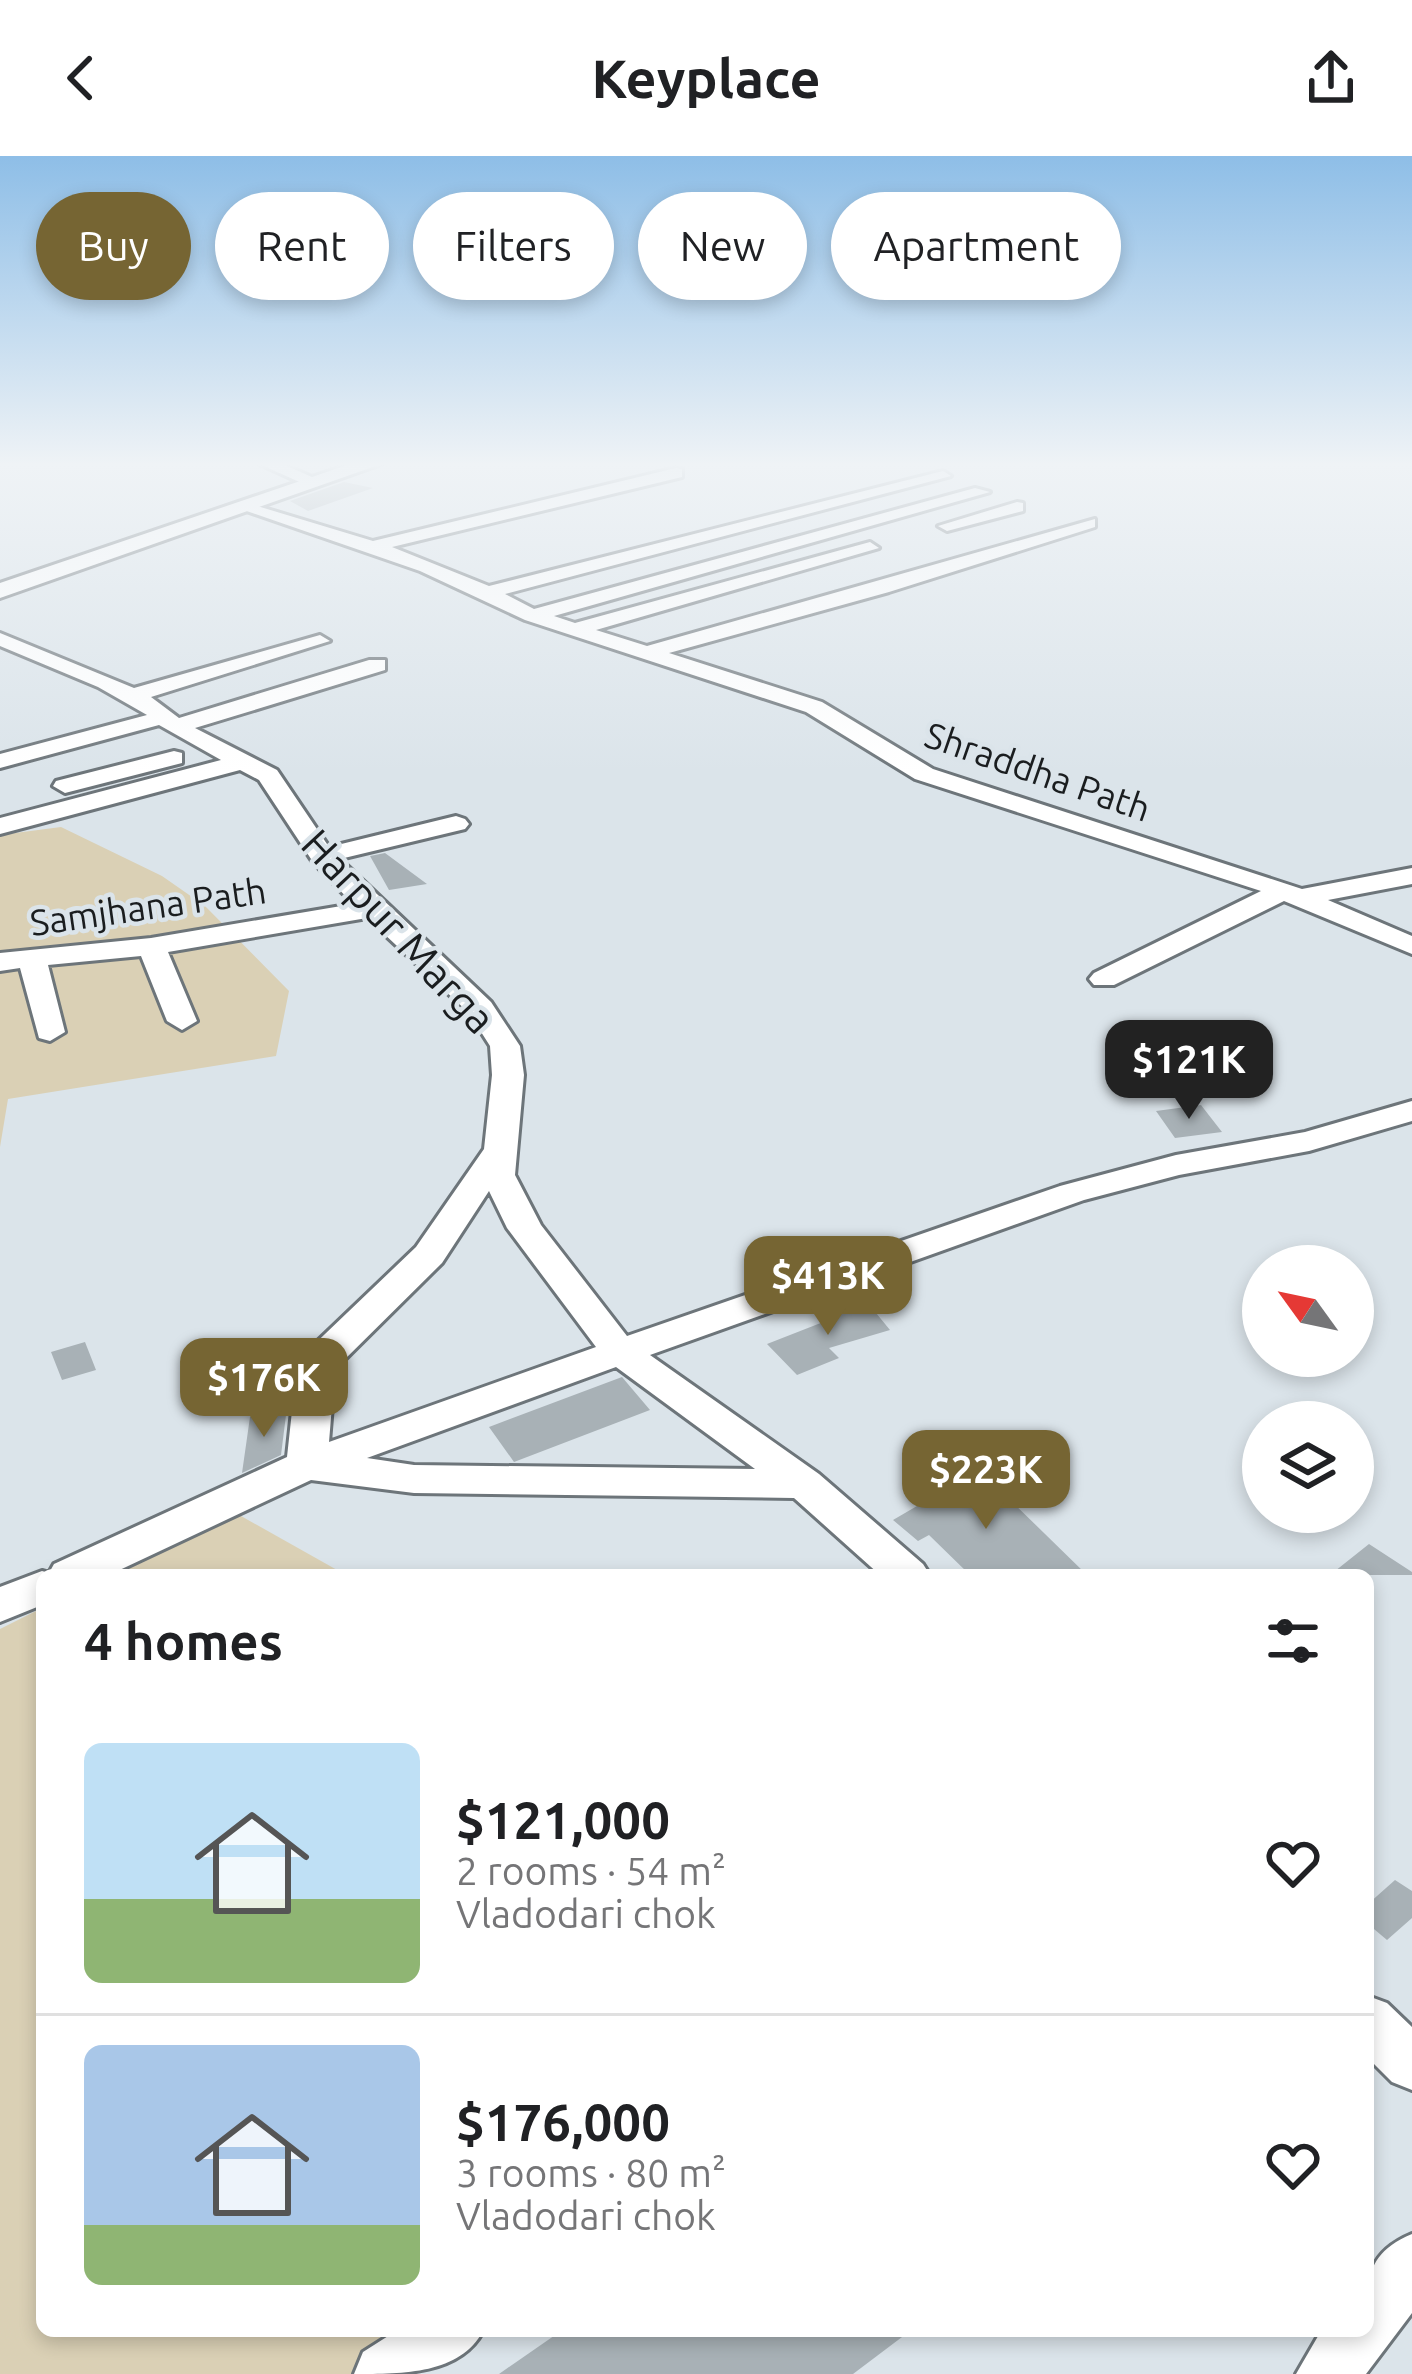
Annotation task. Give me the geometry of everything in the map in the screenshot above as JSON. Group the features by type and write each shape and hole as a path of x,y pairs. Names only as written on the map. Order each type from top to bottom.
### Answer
{"main road":[{"path":"0,591 74,566"}],"street":[{"name":"Shraddha Path","path":"418,566 490,592 532,616 834,716 885,754 924,773 1257,880 1412,946"},
{"path":"490,592 593,566"},
{"path":"532,616 715,566"},
{"path":"573,630 806,566"},
{"path":"647,653 952,566"},
{"name":"Harpur Marga","path":"0,639 46,654 133,696 268,776 322,856 402,938 438,965 480,1008 505,1046 508,1075 498,1175 525,1228 619,1352 804,1484 901,1569"},
{"path":"133,696 320,641"},
{"path":"0,761 170,722 377,665"},
{"path":"0,803 218,746"},
{"path":"0,826 245,761"},
{"path":"322,856 456,824"},
{"path":"1104,979 1290,895 1412,876"},
{"name":"Samjhana Path","path":"0,962 151,946 376,908"},
{"path":"151,946 182,1022"},
{"path":"32,958 50,1032"},
{"path":"82,1569 307,1465 1072,1193 1176,1165 1309,1141 1412,1111"},
{"path":"307,1465 316,1365 429,1256 500,1150"},
{"path":"307,1465 414,1479 804,1484"},
{"path":"0,1606 36,1590"},
{"path":"1374,2027 1412,2064"},
{"path":"1374,2313 1412,2264"},
{"path":"385,2374 443,2337"},
{"path":"1327,2374 1355,2337"}],"shaded area":[{"path":"61,827 162,876 205,906 289,991 276,1056 8,1099 0,1147 0,835"},
{"path":"234,1512 335,1569 121,1569"},
{"path":"36,1611 36,2337 433,2337 383,2374 0,2374 0,1629"}],"building":[{"path":"385,853 427,884 389,890 370,856"},
{"path":"1201,1105 1222,1132 1175,1138 1156,1111"},
{"path":"867,1302 890,1330 829,1348 839,1358 797,1375 767,1344 836,1317 833,1313"},
{"path":"85,1342 96,1370 62,1380 51,1352"},
{"path":"622,1377 650,1410 514,1462 489,1427"},
{"path":"286,1415 281,1455 242,1473 250,1417"},
{"path":"977,1471 1081,1569 964,1569 929,1535 918,1541 893,1520"},
{"path":"1369,1544 1412,1575 1374,1575 1374,1569 1338,1569"},
{"path":"1395,1880 1412,1891 1412,1918 1387,1940 1374,1929 1374,1899"},
{"path":"552,2337 902,2337 853,2374 499,2374"}]}
